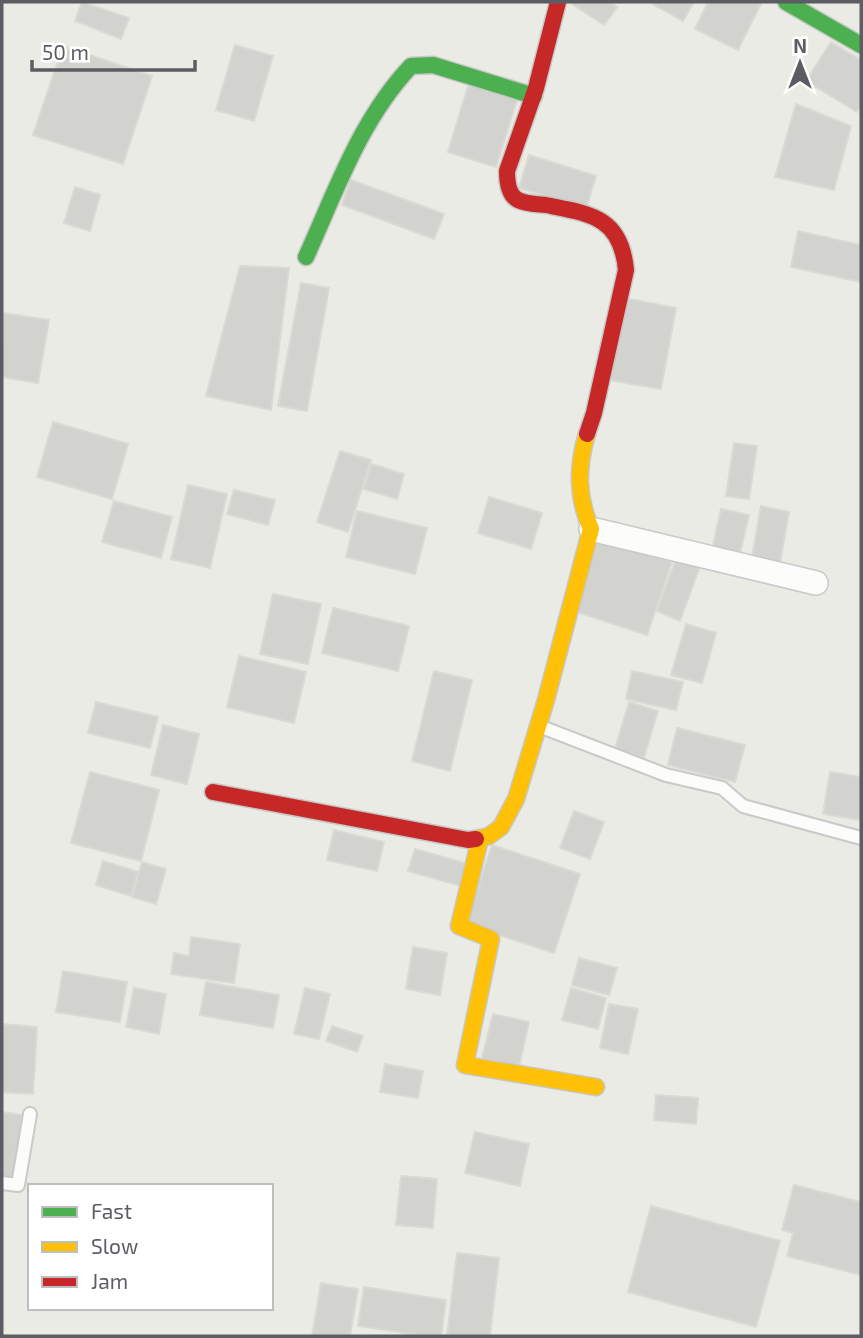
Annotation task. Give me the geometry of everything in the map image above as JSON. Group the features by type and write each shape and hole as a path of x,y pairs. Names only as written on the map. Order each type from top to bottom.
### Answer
{"street":[{"path":"213,792 468,840 494,834 506,821 539,725 591,529 583,514 578,495 578,468 594,413 626,270 624,253 615,232 601,220 518,200 510,193 507,185 507,171 534,96 558,2"},
{"path":"786,2 861,45"},
{"path":"306,257 366,127 396,79 411,66 433,65 534,96"},
{"path":"591,529 816,583"},
{"path":"480,839 459,926 491,939 465,1065 596,1087"}],"lane":[{"path":"539,725 666,775 722,788 744,806 861,838"},
{"path":"2,1183 18,1185 30,1114"}],"building":[{"path":"82,2 129,18 121,39 75,21"},
{"path":"569,2 610,2 617,7 604,25"},
{"path":"649,2 694,2 683,21"},
{"path":"708,2 762,2 738,50 695,29"},
{"path":"831,42 861,60 861,106 857,112 806,81"},
{"path":"235,45 273,56 254,121 216,110"},
{"path":"63,46 152,76 123,164 33,135"},
{"path":"469,83 518,97 496,167 448,152"},
{"path":"796,104 851,126 834,190 775,177"},
{"path":"529,155 596,176 586,209 519,188"},
{"path":"351,180 444,214 434,239 342,205"},
{"path":"75,187 100,195 90,231 64,223"},
{"path":"798,231 861,245 861,282 791,267"},
{"path":"240,266 289,268 271,410 206,396"},
{"path":"301,283 329,288 307,411 278,406"},
{"path":"624,298 676,308 661,389 609,380"},
{"path":"3,313 49,320 38,383 2,377"},
{"path":"53,422 128,444 112,499 37,477"},
{"path":"734,443 757,446 749,499 726,496"},
{"path":"340,451 371,460 348,532 317,522"},
{"path":"371,464 404,474 397,499 364,489"},
{"path":"188,485 227,494 210,568 171,559"},
{"path":"234,490 275,500 268,525 227,514"},
{"path":"489,497 542,513 531,549 478,533"},
{"path":"114,501 172,517 161,558 102,542"},
{"path":"761,506 789,512 779,569 751,563"},
{"path":"721,509 749,515 738,561 711,555"},
{"path":"357,511 427,528 415,574 346,557"},
{"path":"597,541 672,562 647,635 574,611"},
{"path":"676,559 700,566 680,621 657,611"},
{"path":"273,594 321,604 308,664 260,654"},
{"path":"333,608 409,626 398,671 322,653"},
{"path":"686,624 716,633 702,683 671,675"},
{"path":"239,656 306,672 294,723 227,707"},
{"path":"434,671 472,680 450,771 412,761"},
{"path":"632,671 683,682 676,710 626,699"},
{"path":"96,702 158,717 150,748 88,733"},
{"path":"629,702 658,711 644,757 615,749"},
{"path":"163,725 199,734 187,784 151,775"},
{"path":"677,728 745,745 735,782 668,765"},
{"path":"90,772 159,790 141,861 71,843"},
{"path":"830,772 861,777 861,820 823,814"},
{"path":"574,811 604,822 590,859 560,848"},
{"path":"334,830 384,842 377,871 327,860"},
{"path":"492,845 580,874 554,953 466,924"},
{"path":"415,849 471,865 465,887 408,871"},
{"path":"103,861 138,872 131,896 96,885"},
{"path":"142,862 166,869 156,904 132,897"},
{"path":"191,937 240,944 234,983 171,974 174,953 189,956"},
{"path":"413,947 447,953 440,995 406,989"},
{"path":"579,958 617,968 609,995 572,985"},
{"path":"63,971 127,982 120,1022 56,1012"},
{"path":"206,982 279,995 273,1028 200,1015"},
{"path":"134,988 166,994 159,1034 126,1027"},
{"path":"305,988 330,994 319,1039 294,1034"},
{"path":"571,988 606,998 598,1029 562,1020"},
{"path":"609,1004 638,1009 628,1054 600,1048"},
{"path":"493,1014 529,1022 519,1067 482,1058"},
{"path":"2,1024 37,1027 33,1094 2,1092"},
{"path":"332,1026 363,1036 357,1052 326,1041"},
{"path":"385,1064 423,1071 418,1098 380,1092"},
{"path":"656,1095 698,1098 696,1124 654,1120"},
{"path":"2,1112 22,1115 15,1181 2,1179"},
{"path":"475,1132 529,1144 520,1186 465,1173"},
{"path":"401,1176 437,1179 433,1228 396,1225"},
{"path":"794,1185 861,1202 861,1275 787,1256 793,1233 782,1230"},
{"path":"651,1206 780,1241 756,1327 628,1292"},
{"path":"457,1253 499,1258 490,1336 447,1336"},
{"path":"321,1283 358,1289 350,1336 312,1336"},
{"path":"364,1287 446,1300 441,1336 358,1326"}],"traffic: fast":[{"path":"786,2 861,45"},
{"path":"306,257 363,133 377,109 411,66 433,65 534,96"}],"traffic: slow":[{"path":"476,839 489,836 501,827 516,799 546,700 591,529 583,505 580,482 581,458 587,434"},
{"path":"480,839 459,926 491,939 465,1065 596,1087"}],"traffic: jam":[{"path":"558,2 536,88 507,171 507,179 510,191 518,200 577,212 601,221 618,239 623,252 626,270 587,434"},
{"path":"213,792 468,840 476,839"}]}
